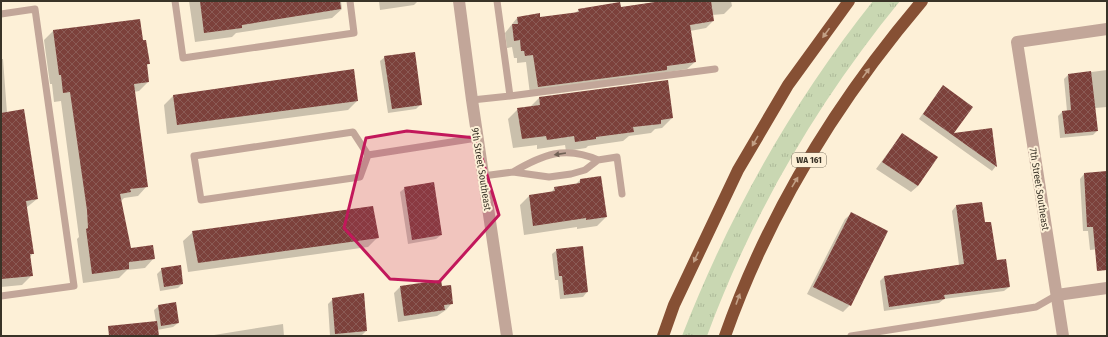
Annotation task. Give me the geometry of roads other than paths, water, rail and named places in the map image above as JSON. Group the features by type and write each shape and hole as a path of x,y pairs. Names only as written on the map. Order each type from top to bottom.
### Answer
{"highway":[{"path":"663,336 674,305 738,170 788,86 849,1"},
{"name":"WA 161","path":"725,336 741,291 792,187 844,103 899,27 922,1"}],"street":[{"name":"9th Street Southeast","path":"459,1 477,138 507,336"},
{"name":"7th Street Southeast","path":"1063,336 1017,42 1107,29"},
{"path":"1057,295 1107,288"}],"lane":[{"path":"175,1 183,58 354,32 350,1"},
{"path":"497,1 510,96"},
{"path":"1,14 35,9 74,286 1,296"},
{"path":"472,100 715,69"},
{"path":"354,132 368,155 360,177 201,200 194,156 354,132"},
{"path":"368,155 477,138"},
{"path":"513,172 546,156 568,152 582,153 598,160"},
{"path":"483,176 513,172 549,177 571,174 585,170 598,160 617,157 622,194"},
{"path":"851,336 1036,307 1057,295"}]}
